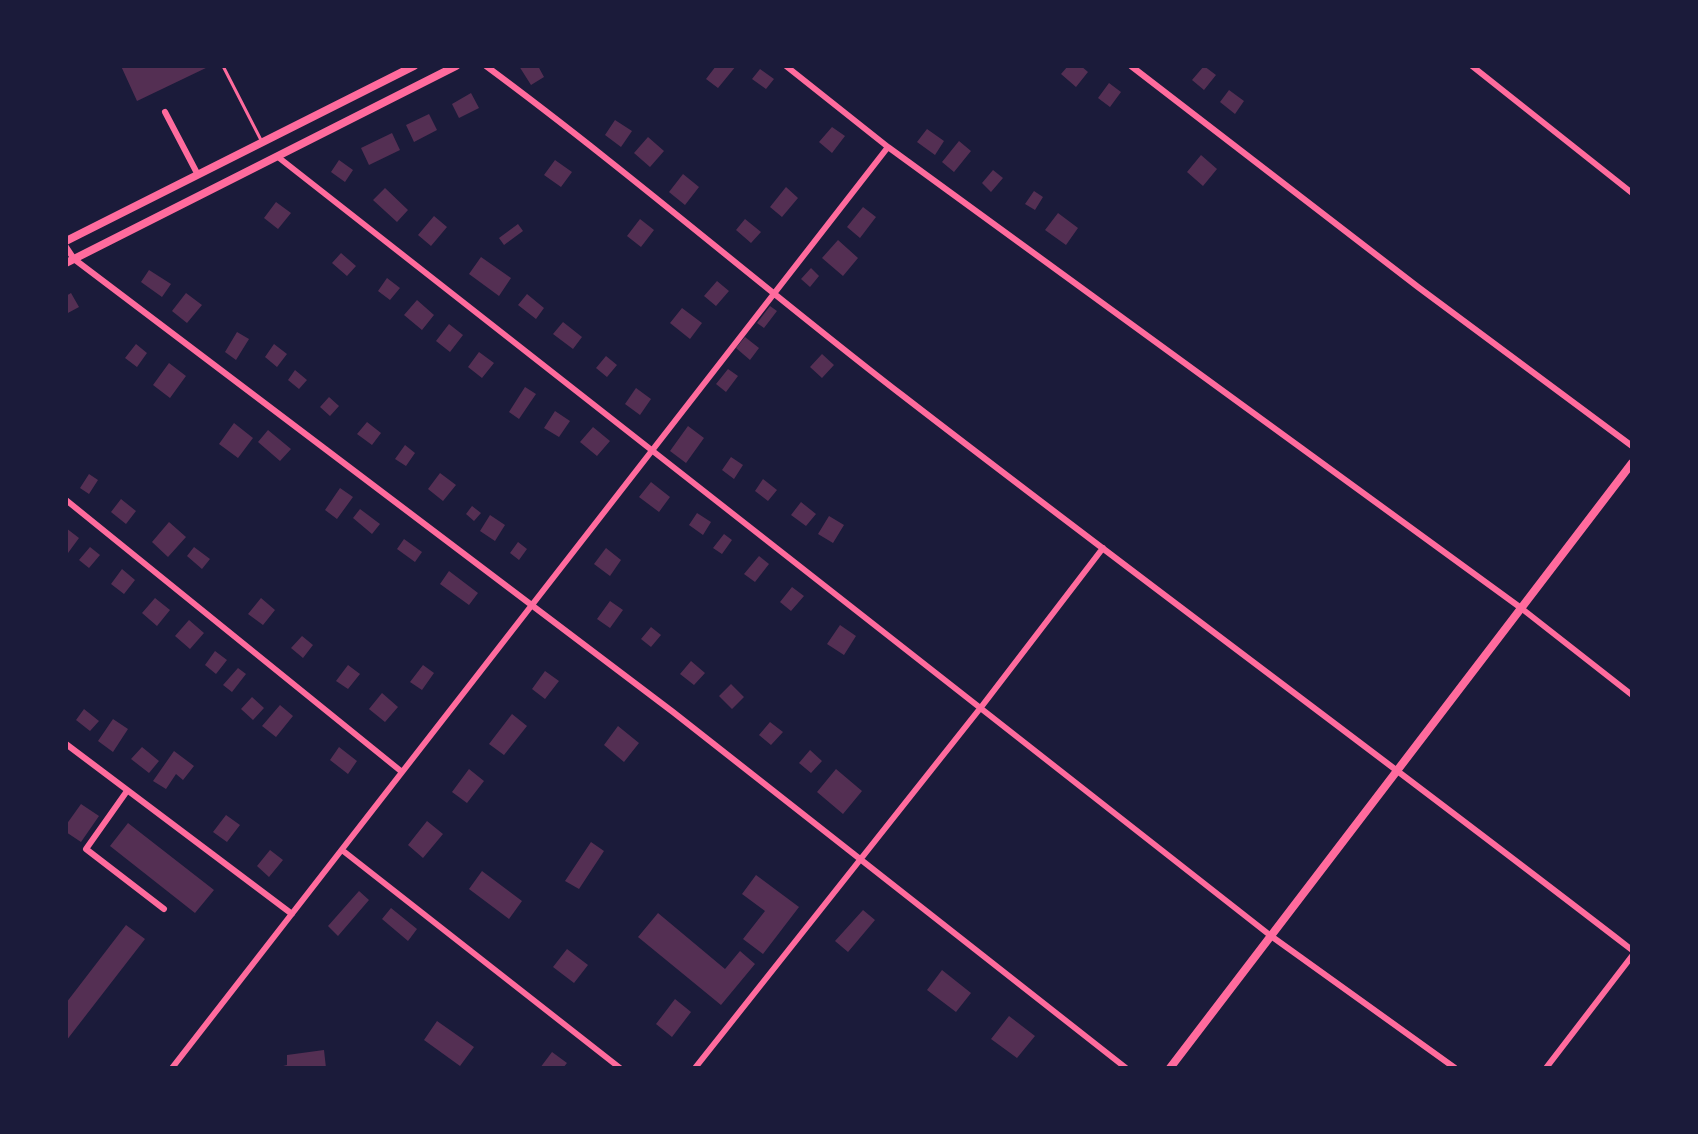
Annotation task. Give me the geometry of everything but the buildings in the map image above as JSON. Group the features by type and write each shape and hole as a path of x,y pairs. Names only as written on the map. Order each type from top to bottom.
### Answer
{"street":[{"path":"66,241 414,66"},
{"path":"70,261 456,66"},
{"path":"486,66 773,295 1632,950"},
{"path":"786,66 888,147 1521,608 1632,695"},
{"path":"1131,66 1418,286 1632,446"},
{"path":"1472,66 1632,193"},
{"path":"165,112 198,175"},
{"path":"172,1068 888,147"},
{"path":"278,157 982,706 1271,936 1455,1068"},
{"path":"66,247 70,261 532,604 1126,1068"},
{"path":"1170,1068 1632,463"},
{"path":"66,500 402,772"},
{"path":"695,1068 982,706 1103,548"},
{"path":"66,744 291,914"},
{"path":"127,791 87,849 165,909"},
{"path":"342,850 620,1068"},
{"path":"1546,1068 1632,956"}],"lane":[{"path":"223,66 262,143"}]}
